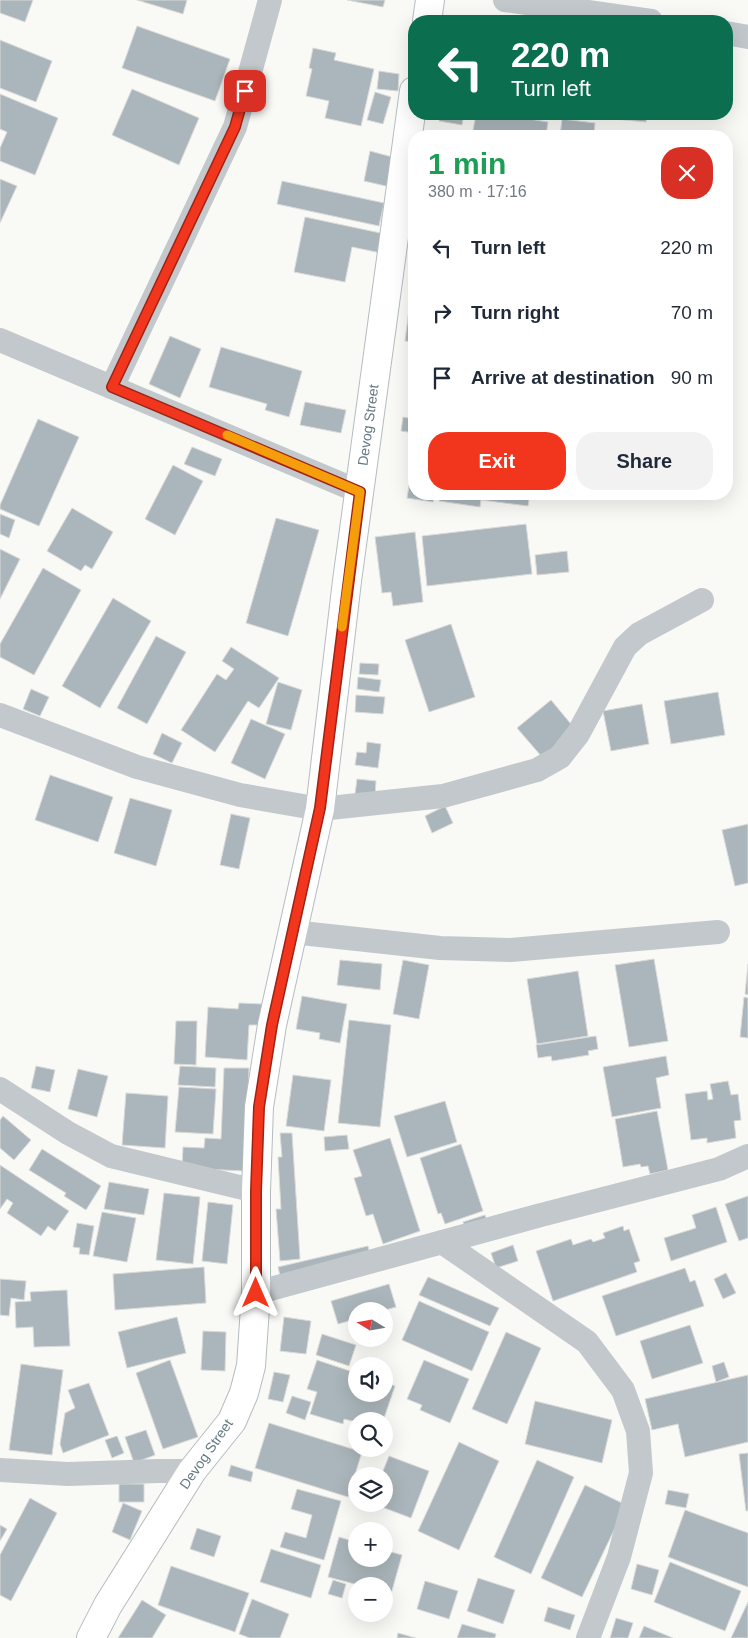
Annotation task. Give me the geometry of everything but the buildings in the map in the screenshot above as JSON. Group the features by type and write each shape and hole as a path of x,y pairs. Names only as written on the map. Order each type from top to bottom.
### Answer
{"street":[{"path":"112,387 235,127 270,0"},
{"path":"427,15 430,0"},
{"path":"506,0 610,15"},
{"path":"733,34 748,37"},
{"name":"Devog Street","path":"91,1638 108,1605 192,1471 232,1421 244,1393 250,1366 256,1293 256,1191 259,1107 272,1025 320,808 408,136"},
{"path":"0,340 360,492"},
{"path":"0,715 137,767 240,795 320,808 443,796 537,770 560,757 578,734 625,646 639,634 702,600"},
{"path":"292,932 440,948 511,950 718,932"},
{"path":"0,1089 68,1133 111,1156 256,1191"},
{"path":"256,1293 719,1169 748,1156"},
{"path":"442,1242 587,1342 623,1390 638,1431 641,1472 619,1557 588,1638"},
{"path":"0,1470 68,1474 192,1471"}],"slow traffic":[{"path":"227,435 360,492 342,627"}],"route":[{"path":"245,91 235,127 112,387 360,492 320,808 272,1025 259,1107 256,1191 256,1293"}]}
